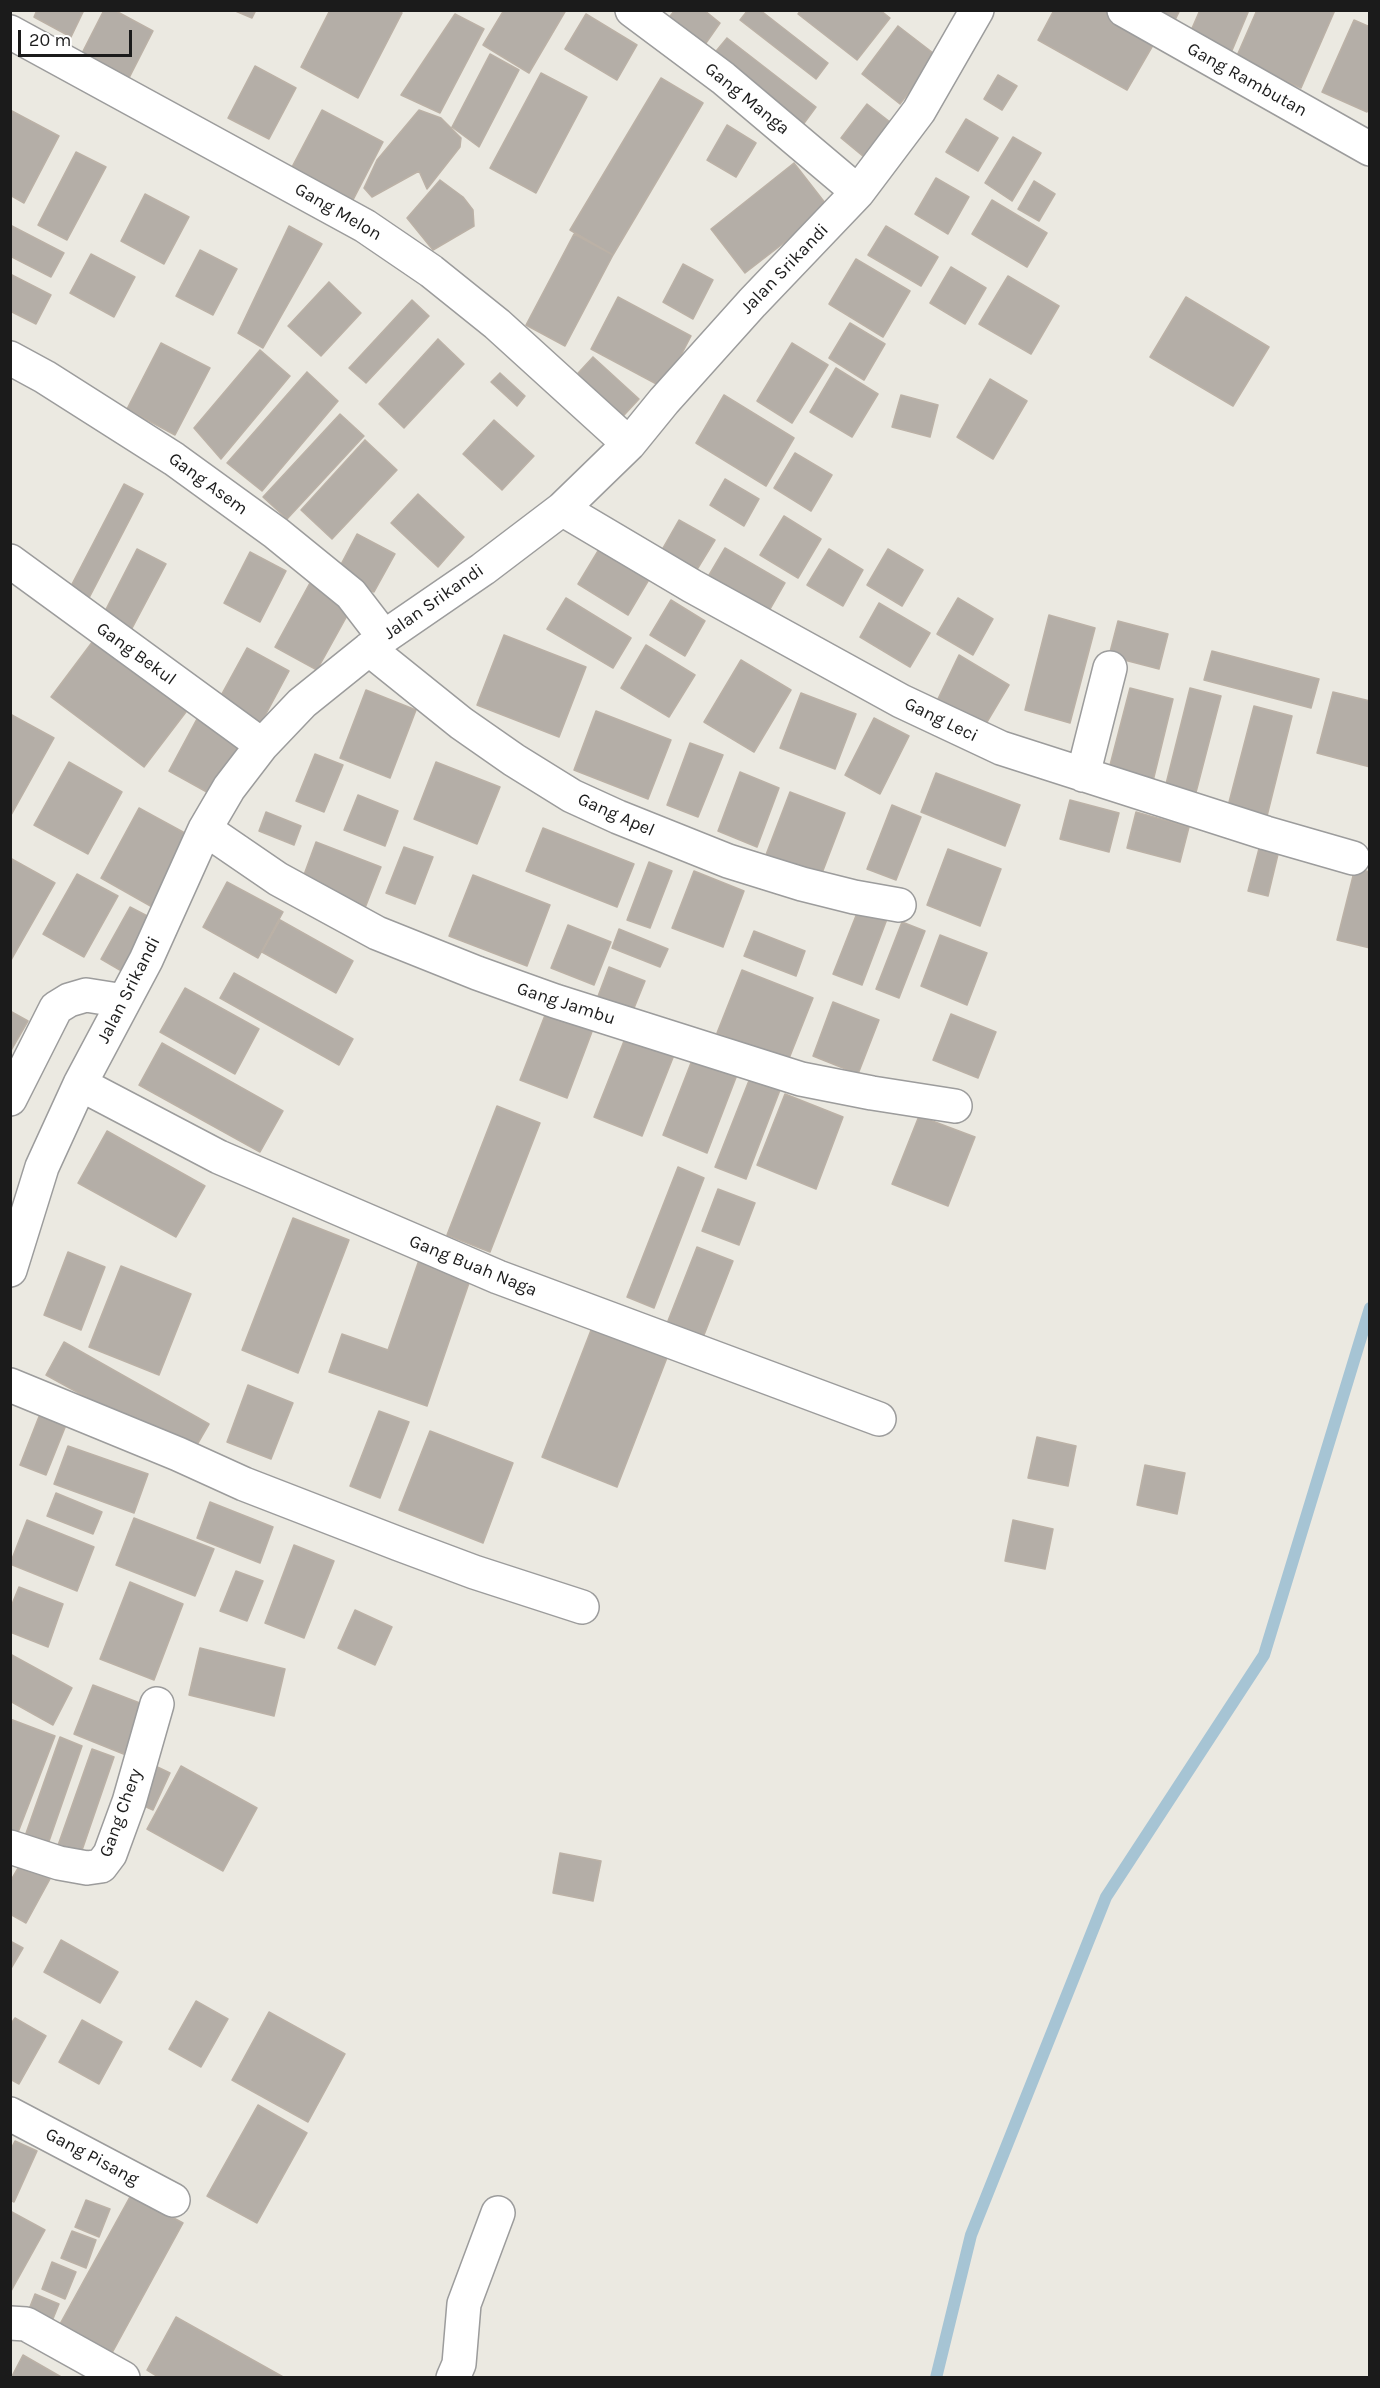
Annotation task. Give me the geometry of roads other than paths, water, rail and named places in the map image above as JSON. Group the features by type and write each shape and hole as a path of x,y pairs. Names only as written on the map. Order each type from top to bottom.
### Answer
{"street":[{"name":"Gang Manga","path":"632,10 723,78 858,192"},
{"name":"Jalan Srikandi","path":"10,1270 42,1167 80,1084 146,960 205,829 229,788 262,745 302,703 376,643 483,569 562,509 629,444 752,303 858,192 919,111 977,10"},
{"name":"Gang Rambutan","path":"1124,10 1370,149"},
{"name":"Gang Melon","path":"10,32 365,226 431,271 497,324 629,444"},
{"name":"Gang Asem","path":"10,358 45,377 174,459 276,533 351,594 376,643"},
{"name":"Gang Leci","path":"562,509 692,586 901,701 1010,752 1266,833 1353,858"},
{"name":"Gang Bekul","path":"10,561 262,745"},
{"name":"Gang Apel","path":"376,643 461,723 572,796 728,861 844,895 899,905"},
{"path":"1083,775 1110,668"},
{"name":"Gang Jambu","path":"205,829 278,879 377,933 477,974 801,1079 955,1106"},
{"path":"10,1099 56,1008 86,994 124,1001"},
{"name":"Gang Buah Naga","path":"80,1084 219,1157 476,1268 879,1419"},
{"path":"10,1385 178,1454 244,1484 474,1572 582,1607"},
{"name":"Gang Chery","path":"10,1847 59,1863 87,1868 101,1866 110,1854 122,1822 157,1704"},
{"name":"Gang Pisang","path":"10,2114 173,2200"},
{"path":"453,2378 459,2364 464,2304 498,2213"},
{"path":"10,2323 26,2324 123,2378"}],"waterway":[{"path":"936,2378 971,2235 1106,1897 1264,1655 1370,1308"}]}
